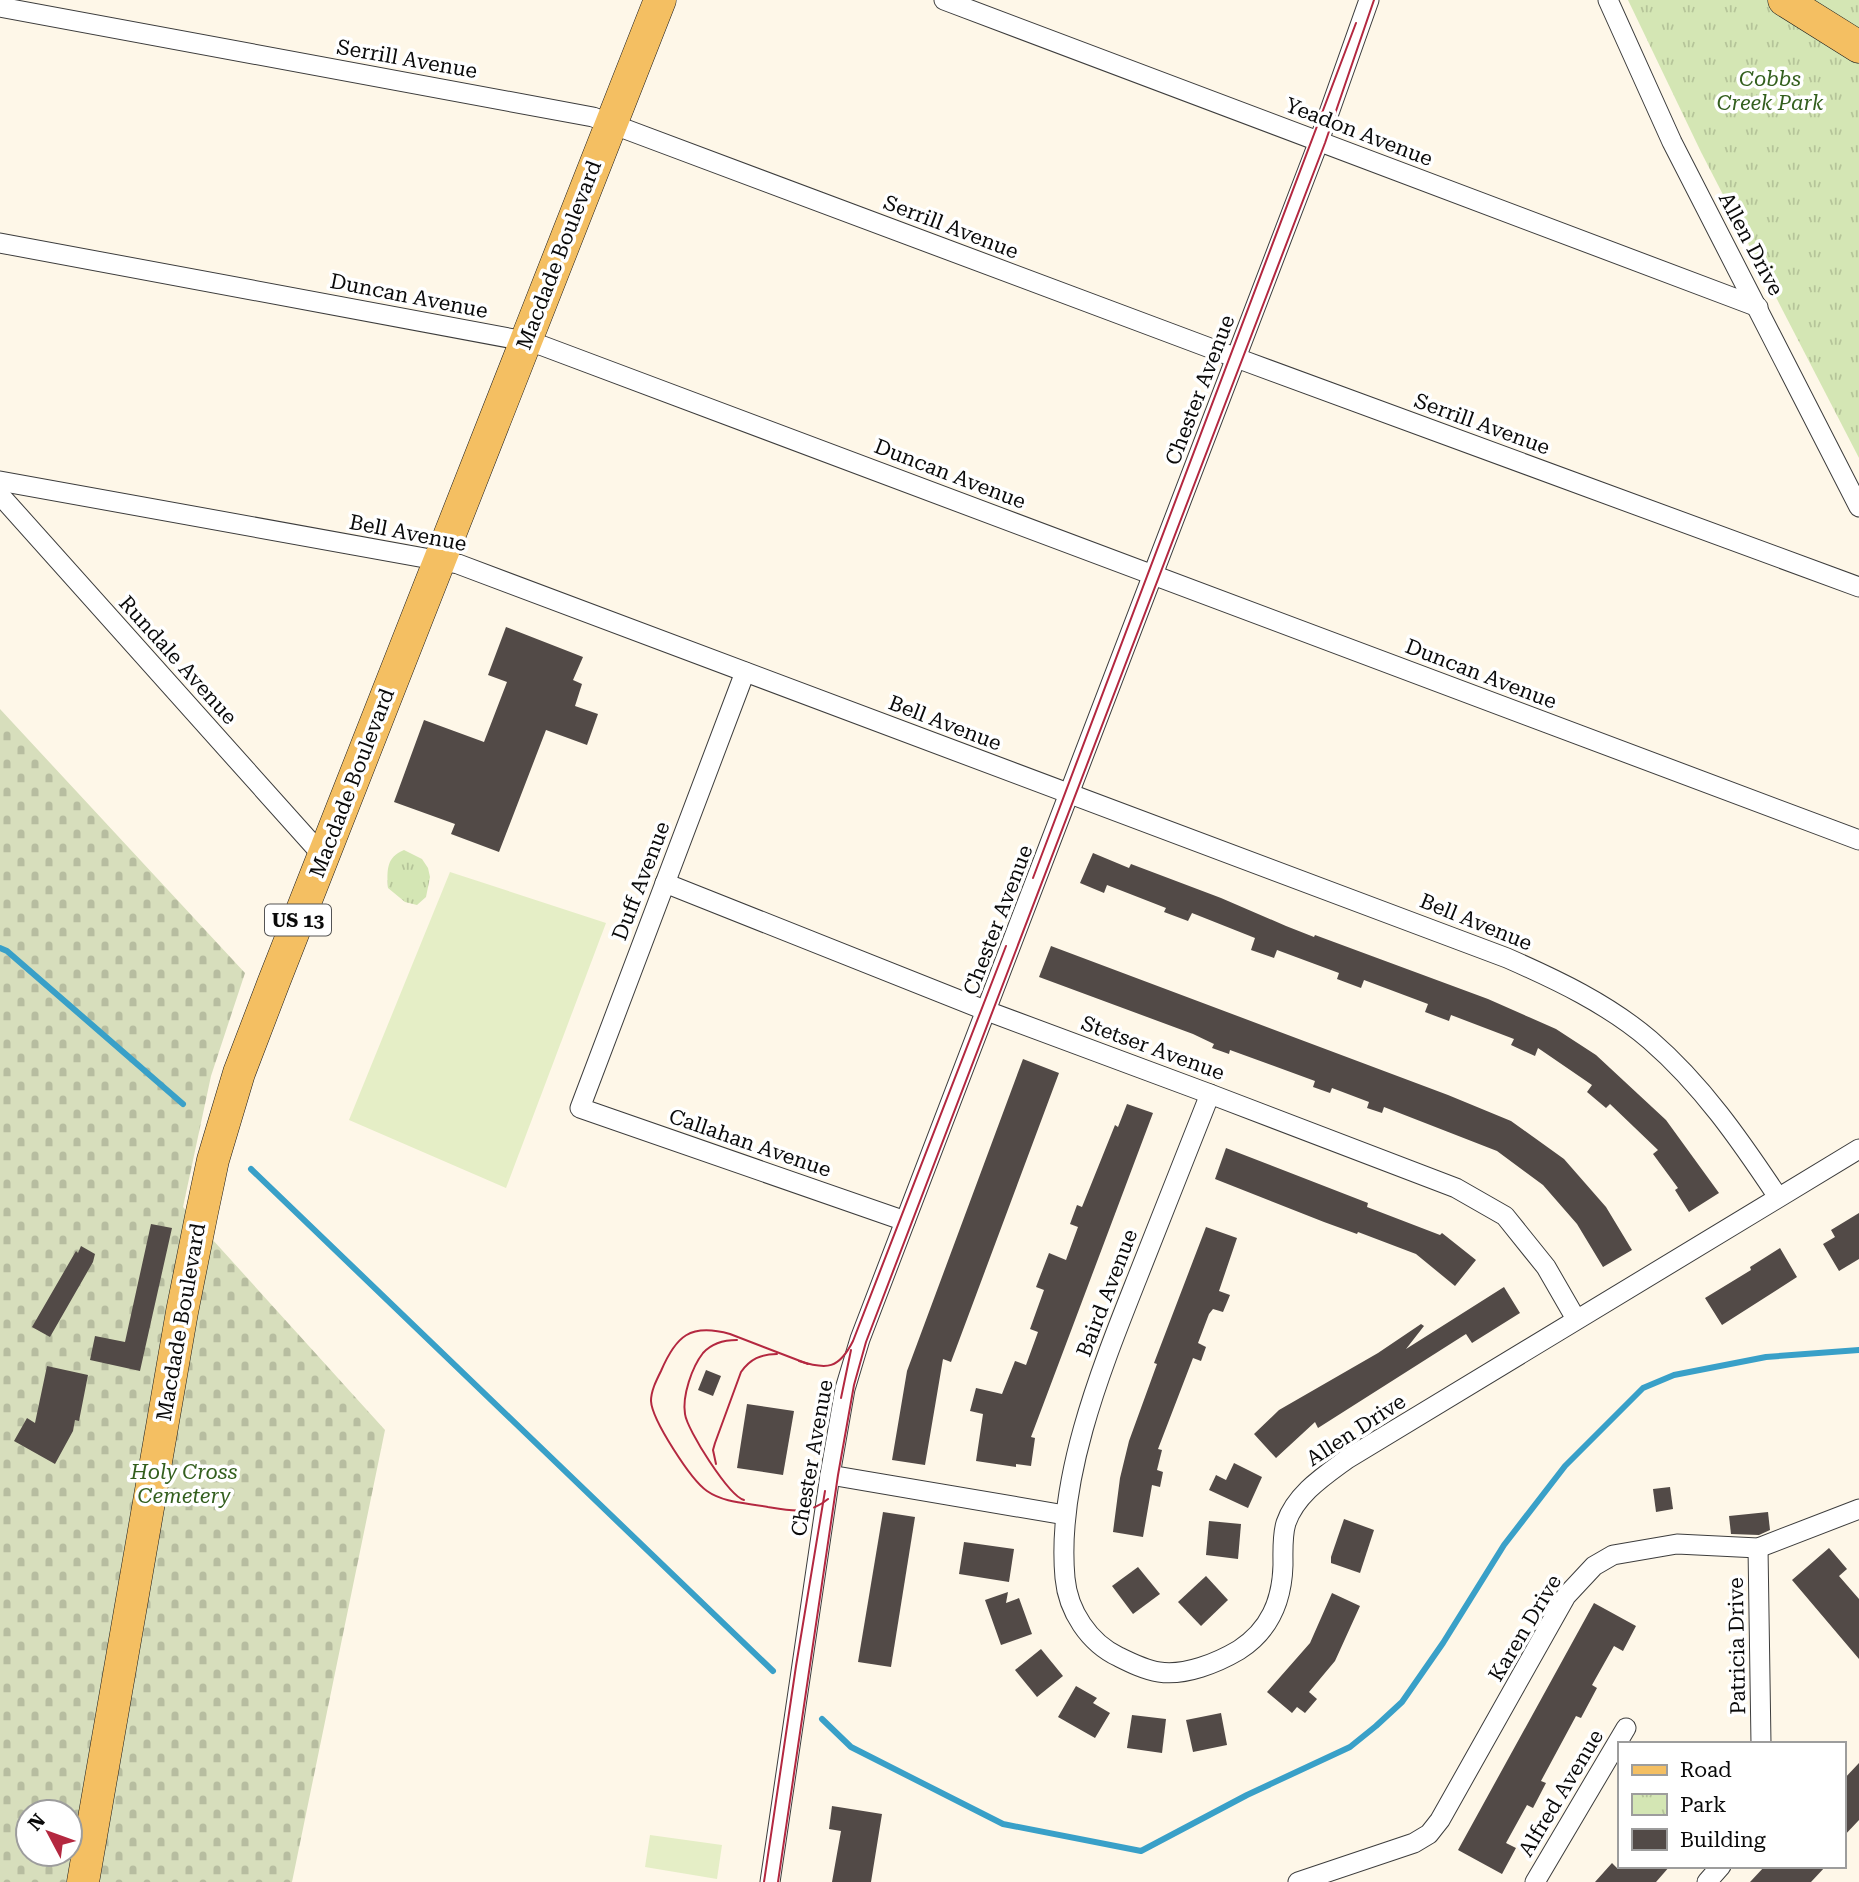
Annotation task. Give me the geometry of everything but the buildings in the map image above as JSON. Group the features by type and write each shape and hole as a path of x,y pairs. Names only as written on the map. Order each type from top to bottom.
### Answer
{"main road":[{"name":"Macdade Boulevard","path":"83,1882 182,1312 213,1160 255,1030 660,0"},
{"path":"1784,0 1859,47"}],"street":[{"name":"Yeadon Avenue","path":"944,0 1758,307"},
{"name":"Chester Avenue","path":"770,1882 830,1475 845,1389 860,1339 1319,141 1369,0"},
{"name":"Allen Drive","path":"1608,0 1672,142 1859,507"},
{"name":"Serrill Avenue","path":"0,7 586,115 1859,587"},
{"name":"Duncan Avenue","path":"0,243 526,341 1859,840"},
{"name":"Bell Avenue","path":"0,481 458,564 1507,958 1588,998 1648,1039 1700,1089 1736,1135 1778,1197"},
{"name":"Rundale Avenue","path":"0,495 323,856"},
{"name":"Duff Avenue","path":"580,1108 745,672"},
{"name":"Stetser Avenue","path":"665,883 987,1011 1456,1188 1505,1216 1546,1267 1576,1319"},
{"name":"Baird Avenue","path":"1065,1516 1075,1466 1103,1365 1210,1094"},
{"name":"Callahan Avenue","path":"580,1108 905,1221"},
{"name":"Allen Drive","path":"1065,1516 1065,1578 1070,1602 1080,1623 1093,1639 1109,1653 1159,1673 1189,1670 1215,1663 1256,1638 1269,1622 1281,1587 1286,1522 1297,1502 1315,1483 1347,1459 1859,1149"},
{"path":"830,1475 1065,1516"},
{"name":"Karen Drive","path":"1298,1882 1414,1843 1429,1834 1440,1820 1566,1596 1594,1566 1613,1555 1677,1544 1758,1548 1859,1509"},
{"name":"Patricia Drive","path":"1758,1548 1761,1742"},
{"name":"Alfred Avenue","path":"1535,1882 1626,1728"},
{"path":"1707,1882 1719,1868"}],"green space":[{"name":"Cobbs Creek Park","path":"1628,0 1859,0 1859,458 1701,152"},
{"name":"Holy Cross Cemetery","path":"0,709 245,973 211,1076 183,1207 385,1430 292,1882 0,1882"},
{"path":"404,850 422,859 428,868 430,877 426,897 417,905 405,902 388,888 391,861"},
{"path":"450,872 606,923 506,1188 349,1120"},
{"path":"650,1835 722,1845 717,1879 645,1867"}],"waterway":[{"path":"0,948 7,951 183,1104"},
{"path":"251,1169 773,1671"},
{"path":"822,1719 851,1747 1003,1824 1141,1851 1247,1795 1350,1747 1376,1726 1402,1702 1443,1643 1504,1545 1565,1466 1643,1388 1674,1375 1766,1357 1859,1350"}],"tram line":[{"path":"778,1882 838,1475 854,1385 866,1342 1325,143 1374,0"},
{"path":"1033,878 1356,23"},
{"path":"799,1361 817,1366 831,1365 843,1357 853,1341 1006,946"},
{"path":"808,1364 730,1334 704,1330 695,1332 686,1335 672,1349 656,1382 651,1401 658,1422 673,1449 700,1485 714,1495 736,1502 792,1510 814,1508 828,1499"},
{"path":"737,1340 719,1343 703,1353 689,1382 684,1407 687,1422 710,1462 737,1496 744,1500"},
{"path":"841,1398 851,1350"},
{"path":"716,1464 713,1450 741,1372 756,1358 777,1354"},
{"path":"764,1882 825,1491"}]}
